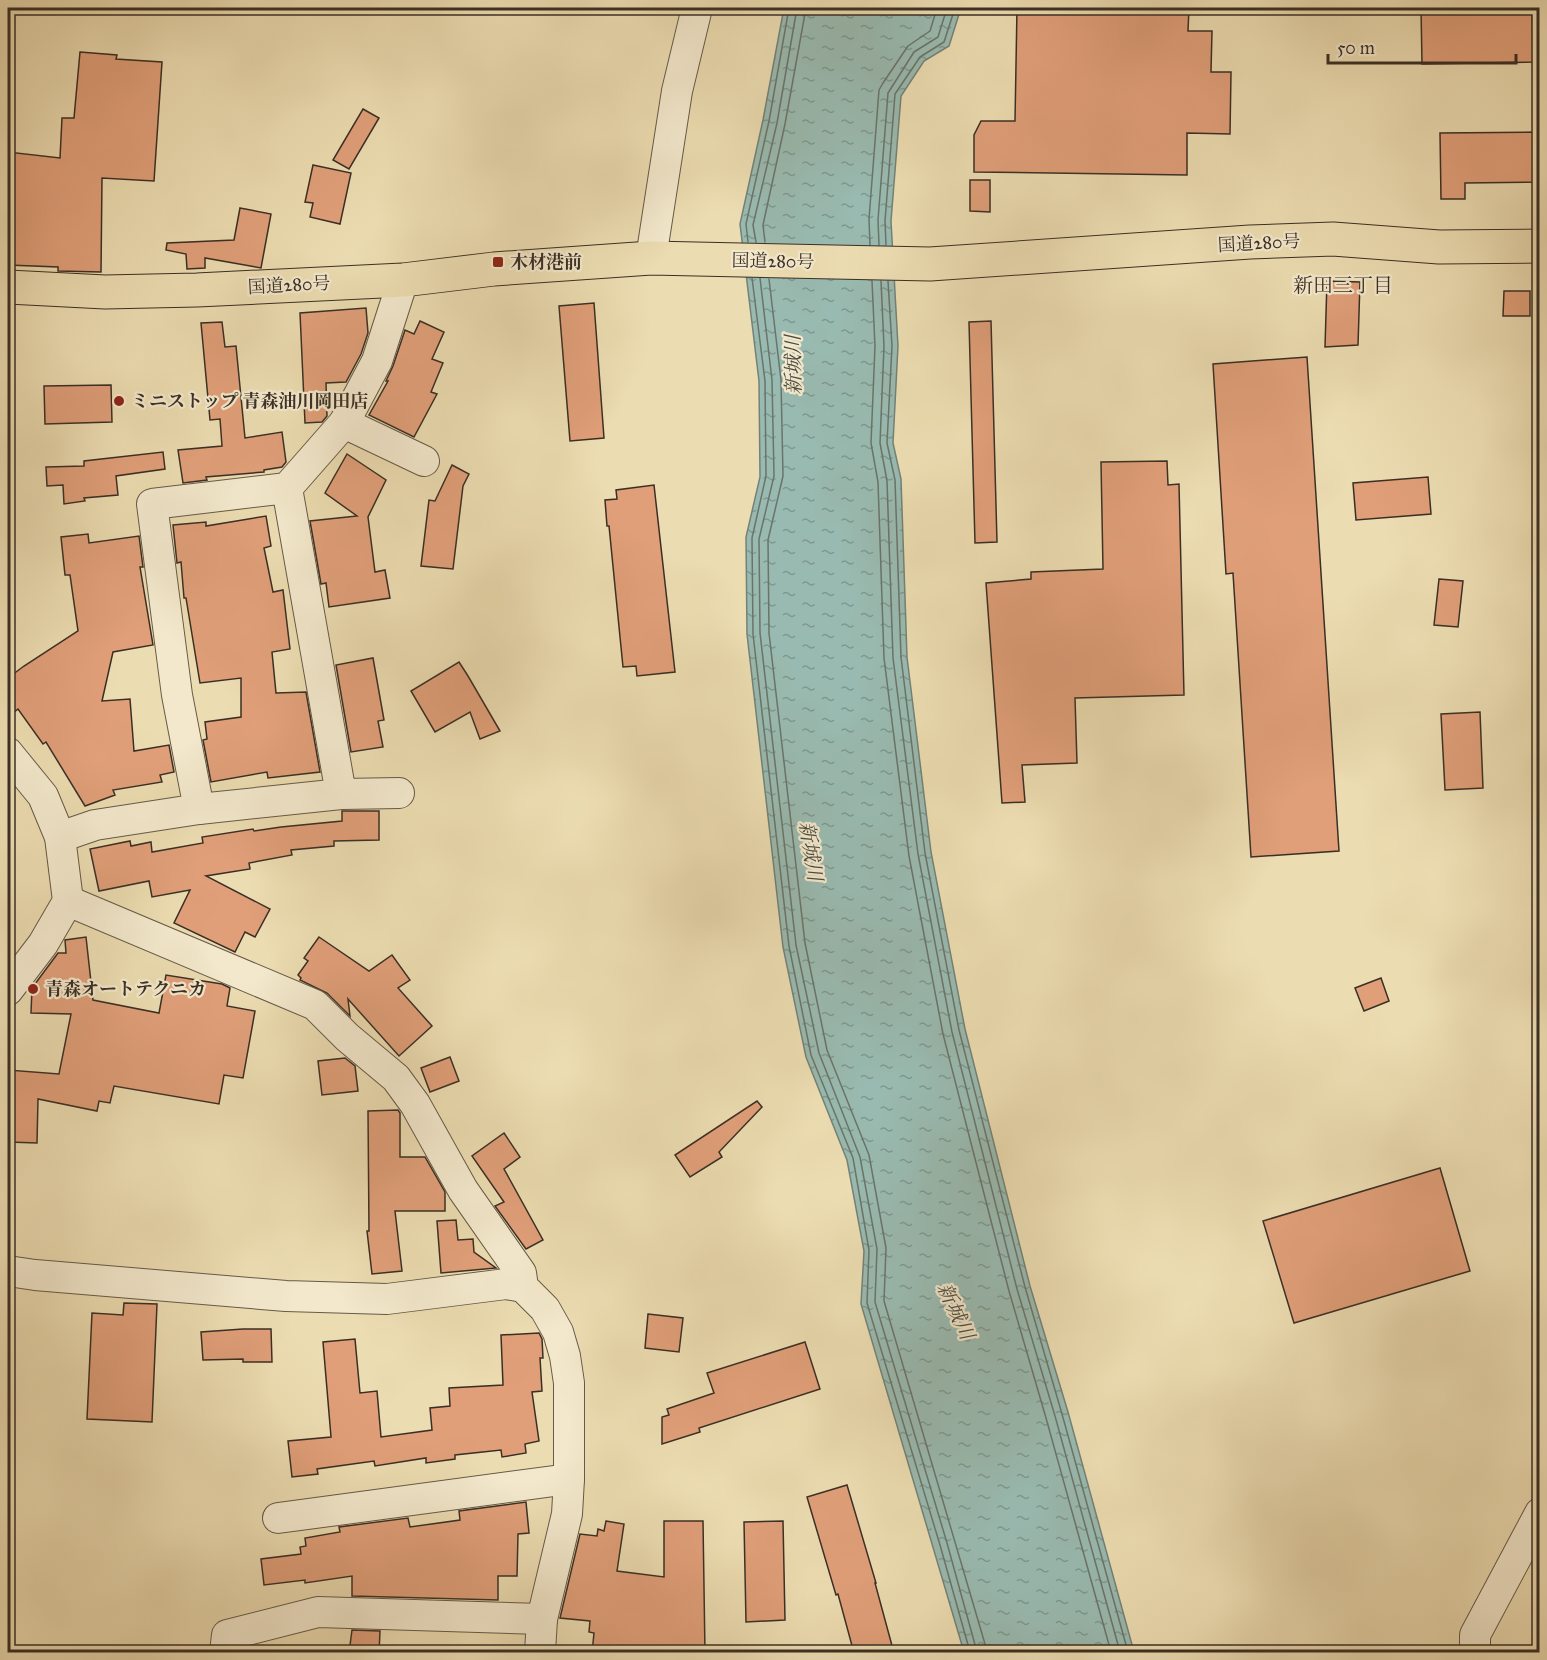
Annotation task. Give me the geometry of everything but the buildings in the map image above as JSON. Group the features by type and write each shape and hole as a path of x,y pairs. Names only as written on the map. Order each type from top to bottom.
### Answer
{"highway":[{"name":"国道280号","path":"8,287 105,292 197,290 403,280 494,269 651,258 930,264 1250,242 1333,239 1439,247 1539,246"}],"street":[{"path":"651,258 677,92 697,8"},
{"path":"199,809 177,695 152,504 286,488 344,423 377,361 403,280"},
{"path":"344,423 424,461"},
{"path":"286,488 341,794"},
{"path":"8,753 43,796 60,837 68,901 43,944 8,990"},
{"path":"60,837 95,825 199,809 341,794 399,793"},
{"path":"68,901 315,1005 347,1038 396,1078 415,1104 463,1190 520,1274 523,1287 545,1310 558,1332 569,1383 569,1479 567,1514 542,1619 540,1653"},
{"path":"8,1271 286,1296 387,1299 506,1284 523,1287"},
{"path":"278,1518 569,1479"},
{"path":"1475,1653 1475,1635 1539,1513"},
{"path":"225,1653 227,1635 318,1612 542,1619"}],"water":[{"name":"新城川","path":"784,8 961,8 949,46 924,61 901,96 891,221 898,346 893,443 901,479 907,657 931,852 965,1029 1030,1286 1068,1412 1134,1652 964,1652 861,1304 864,1251 847,1160 806,1057 783,947 747,634 746,537 760,477 759,381 740,224"}],"place":[{"name":"木材港前","path":"498,262"},
{"name":"ミニストップ 青森油川岡田店","path":"119,401"},
{"name":"青森オートテクニカ","path":"33,989"}],"district":[{"name":"新田三丁目","path":"1343,285"}]}
